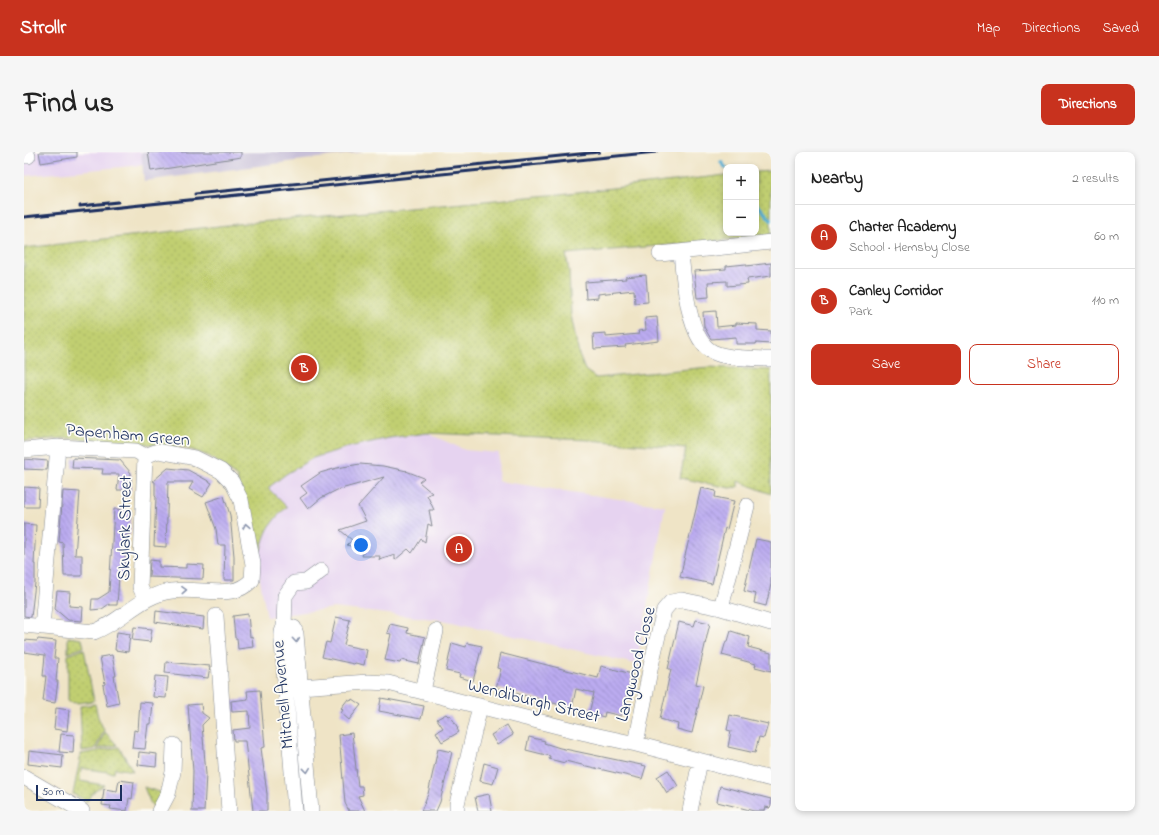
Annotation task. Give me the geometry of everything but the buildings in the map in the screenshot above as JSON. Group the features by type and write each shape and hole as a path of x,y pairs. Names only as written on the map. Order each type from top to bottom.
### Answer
{"street":[{"path":"660,254 771,242"},
{"path":"681,252 685,290 690,312 700,339 704,345 712,352 721,354 771,359"},
{"path":"42,627 58,446"},
{"name":"Papenham Green","path":"24,450 58,446 136,451 145,456 158,451 195,458 221,471 232,482 241,500 253,564 252,580 245,587 231,592 190,589 170,591 146,600"},
{"name":"Skylark Street","path":"145,456 140,587 146,600"},
{"path":"721,608 747,506"},
{"name":"Mitchell Avenue","path":"311,811 293,689 282,642 282,632 284,627 285,596 294,583 306,582 321,570"},
{"path":"24,625 94,632 104,628 146,600"},
{"name":"Langwood Close","path":"636,744 650,670 664,610 671,602 682,600 721,608 771,623"},
{"path":"216,616 229,811"},
{"path":"423,691 436,631"},
{"name":"Wendiburgh Street","path":"293,689 368,682 388,683 771,779"},
{"name":"Mitchell Avenue","path":"293,689 295,811"},
{"path":"457,811 457,804 480,706"},
{"path":"160,811 168,794 173,772 174,745"},
{"path":"691,811 700,761"},
{"path":"24,777 82,811"}],"shaded area":[{"path":"24,152 141,152 143,165 24,176"},
{"path":"141,152 365,152 144,181"},
{"path":"427,433 465,450 499,453 498,481 665,506 636,664 443,620 334,608 267,617 257,565 265,534 276,516 287,507 268,488 286,474 313,458 345,448 389,438"}],"green space":[{"path":"771,171 771,236 566,254 569,271 571,315 579,355 585,370 596,378 709,367 771,370 771,494 738,481 738,487 730,488 680,478 686,448 588,440 427,433 389,438 345,448 313,458 286,474 268,488 287,507 274,520 266,533 257,565 237,477 209,456 183,447 67,438 24,441 24,248 237,224 560,194 723,175 723,236 759,236 759,172"},
{"path":"68,637 82,639 84,647 68,653"},
{"path":"84,649 94,701 77,703 68,702 68,655"},
{"path":"95,704 98,717 104,730 95,749 82,751 80,706"},
{"path":"105,732 117,745 97,749"},
{"path":"119,747 133,771 115,768 114,773 81,768 80,781 104,785 95,791 87,801 73,794 81,754"},
{"path":"144,787 162,793 155,809 150,802"}],"waterway":[{"path":"759,206 771,220"}],"railway":[{"path":"195,194 599,152"},
{"path":"24,217 656,152"},
{"path":"80,206 118,202"}],"place":[{"name":"Canley Corridor","path":"304,368"},
{"name":"Charter Academy","path":"459,549"}]}
